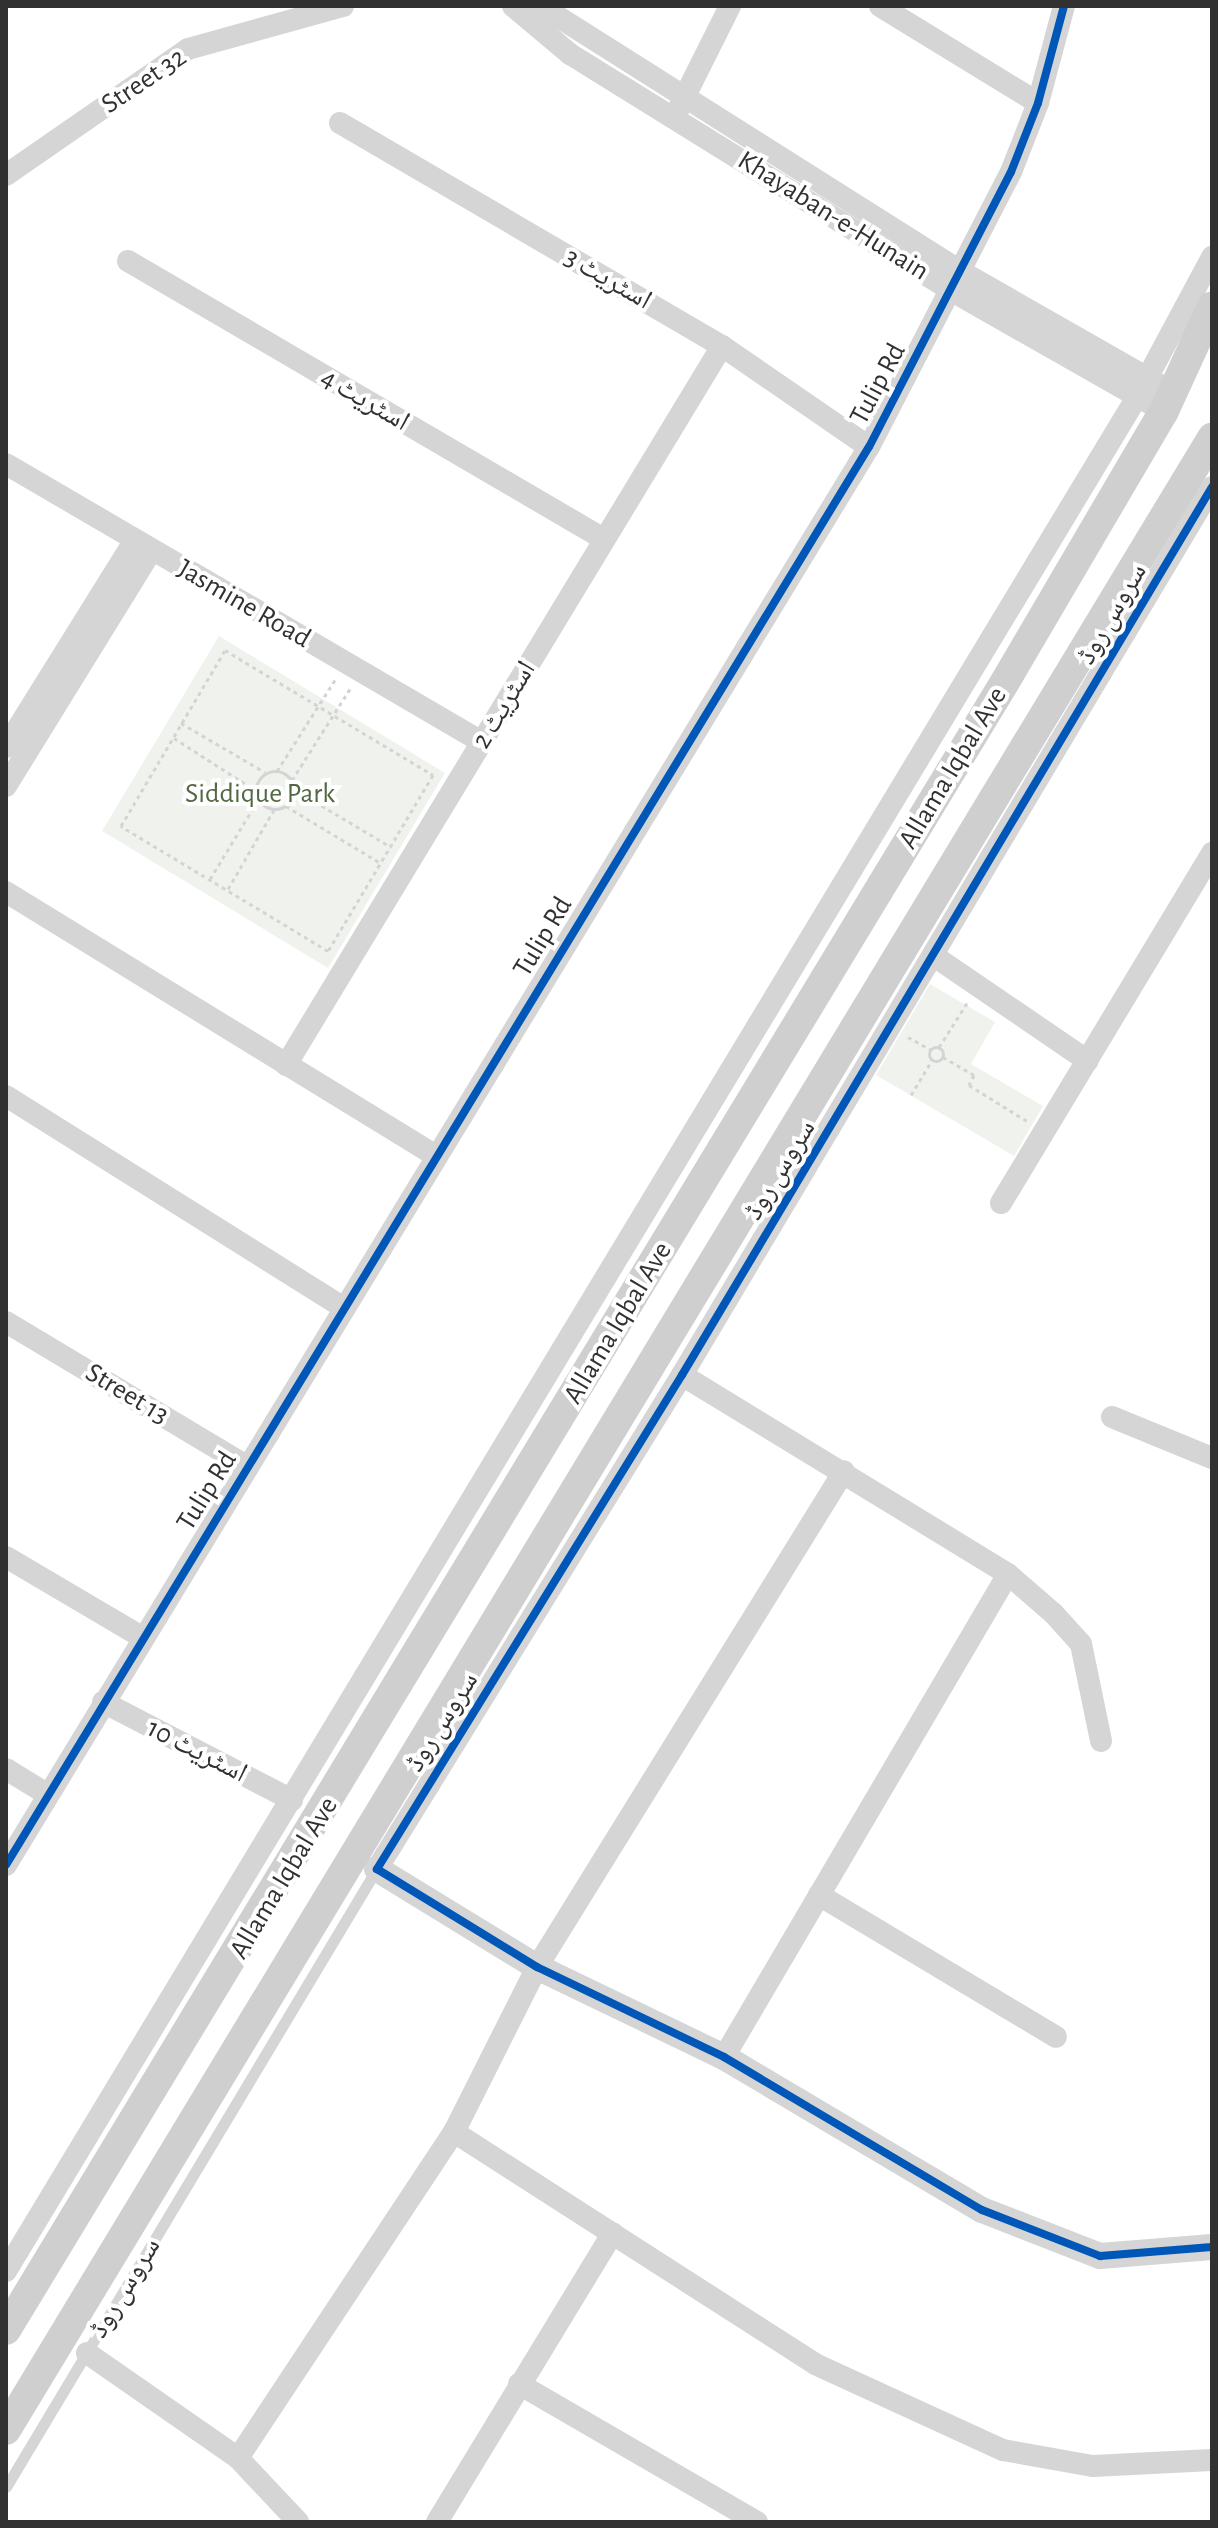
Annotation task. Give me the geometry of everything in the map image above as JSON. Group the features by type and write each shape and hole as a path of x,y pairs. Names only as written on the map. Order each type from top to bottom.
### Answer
{"main road":[{"name":"Allama Iqbal Ave","path":"6,2330 1169,402 1212,306"},
{"name":"Allama Iqbal Ave","path":"6,2430 1212,438"}],"street":[{"name":"Street 32","path":"6,175 188,49 343,6"},
{"name":"Khayaban-e-Hunain","path":"513,6 570,54 679,109 957,281 1169,402"},
{"name":"Khayaban-e-Hunain","path":"541,6 679,109"},
{"path":"679,109 730,6"},
{"path":"880,6 1038,103"},
{"name":"Tulip Rd","path":"6,1865 869,447 957,281 1038,103 1064,6"},
{"name":"اسٹریٹ 3","path":"340,123 722,346 869,447"},
{"path":"6,2271 1142,387 1212,257"},
{"name":"اسٹریٹ 4","path":"128,261 602,538"},
{"name":"اسٹریٹ 2","path":"286,1065 602,538 722,346"},
{"name":"Jasmine Road","path":"6,464 482,742"},
{"name":"سروس روڈ","path":"377,1869 682,1375 1212,487"},
{"path":"6,786 14,739 143,546"},
{"path":"1001,1203 1212,853"},
{"path":"6,892 436,1156"},
{"path":"934,956 1088,1061"},
{"path":"6,1096 344,1308"},
{"name":"Street 13","path":"6,1322 248,1467"},
{"path":"682,1375 844,1471 1008,1574 1081,1644 1101,1741"},
{"path":"1112,1417 1212,1458"},
{"path":"238,2458 454,2132 537,1967 844,1471"},
{"path":"6,1557 142,1637"},
{"path":"724,2057 1008,1574"},
{"name":"اسٹریٹ 10","path":"103,1702 292,1800"},
{"path":"6,1769 47,1794"},
{"path":"377,1869 537,1967 724,2057 982,2210 1100,2256 1212,2247"},
{"path":"819,1895 1056,2037"},
{"path":"454,2132 815,2364 1003,2450 1093,2466 1212,2460"},
{"path":"437,2522 613,2233"},
{"path":"87,2353 238,2458 298,2522"},
{"path":"519,2384 757,2522"}],"lane":[{"name":"سروس روڈ","path":"6,2487 377,1869"}],"path":[{"path":"225,650 318,705 433,775 328,951 121,826 225,650"},
{"path":"277,771 318,705 354,668"},
{"path":"228,889 274,810 286,806 294,789 292,780 333,715 354,668"},
{"path":"181,723 266,773 277,771 292,780"},
{"path":"174,738 255,790 258,800 274,810"},
{"path":"255,790 266,773"},
{"path":"294,789 390,846 405,867"},
{"path":"210,880 258,800"},
{"path":"286,806 380,863 405,867"},
{"path":"891,1028 930,1049 939,1047 978,986"},
{"path":"939,1047 943,1057 974,1075 969,1085 1044,1133"},
{"path":"911,1095 932,1060 930,1049"},
{"path":"932,1060 943,1057"}],"green space":[{"name":"Siddique Park","path":"219,636 445,773 328,968 102,831"},
{"path":"930,984 995,1022 971,1064 1043,1106 1014,1156 876,1075"}],"cycle path":[{"path":"6,1865 869,447 1011,172 1038,103 1064,6"},
{"path":"1212,487 682,1375 377,1869 537,1967 724,2057 982,2210 1100,2256 1212,2247"}]}
